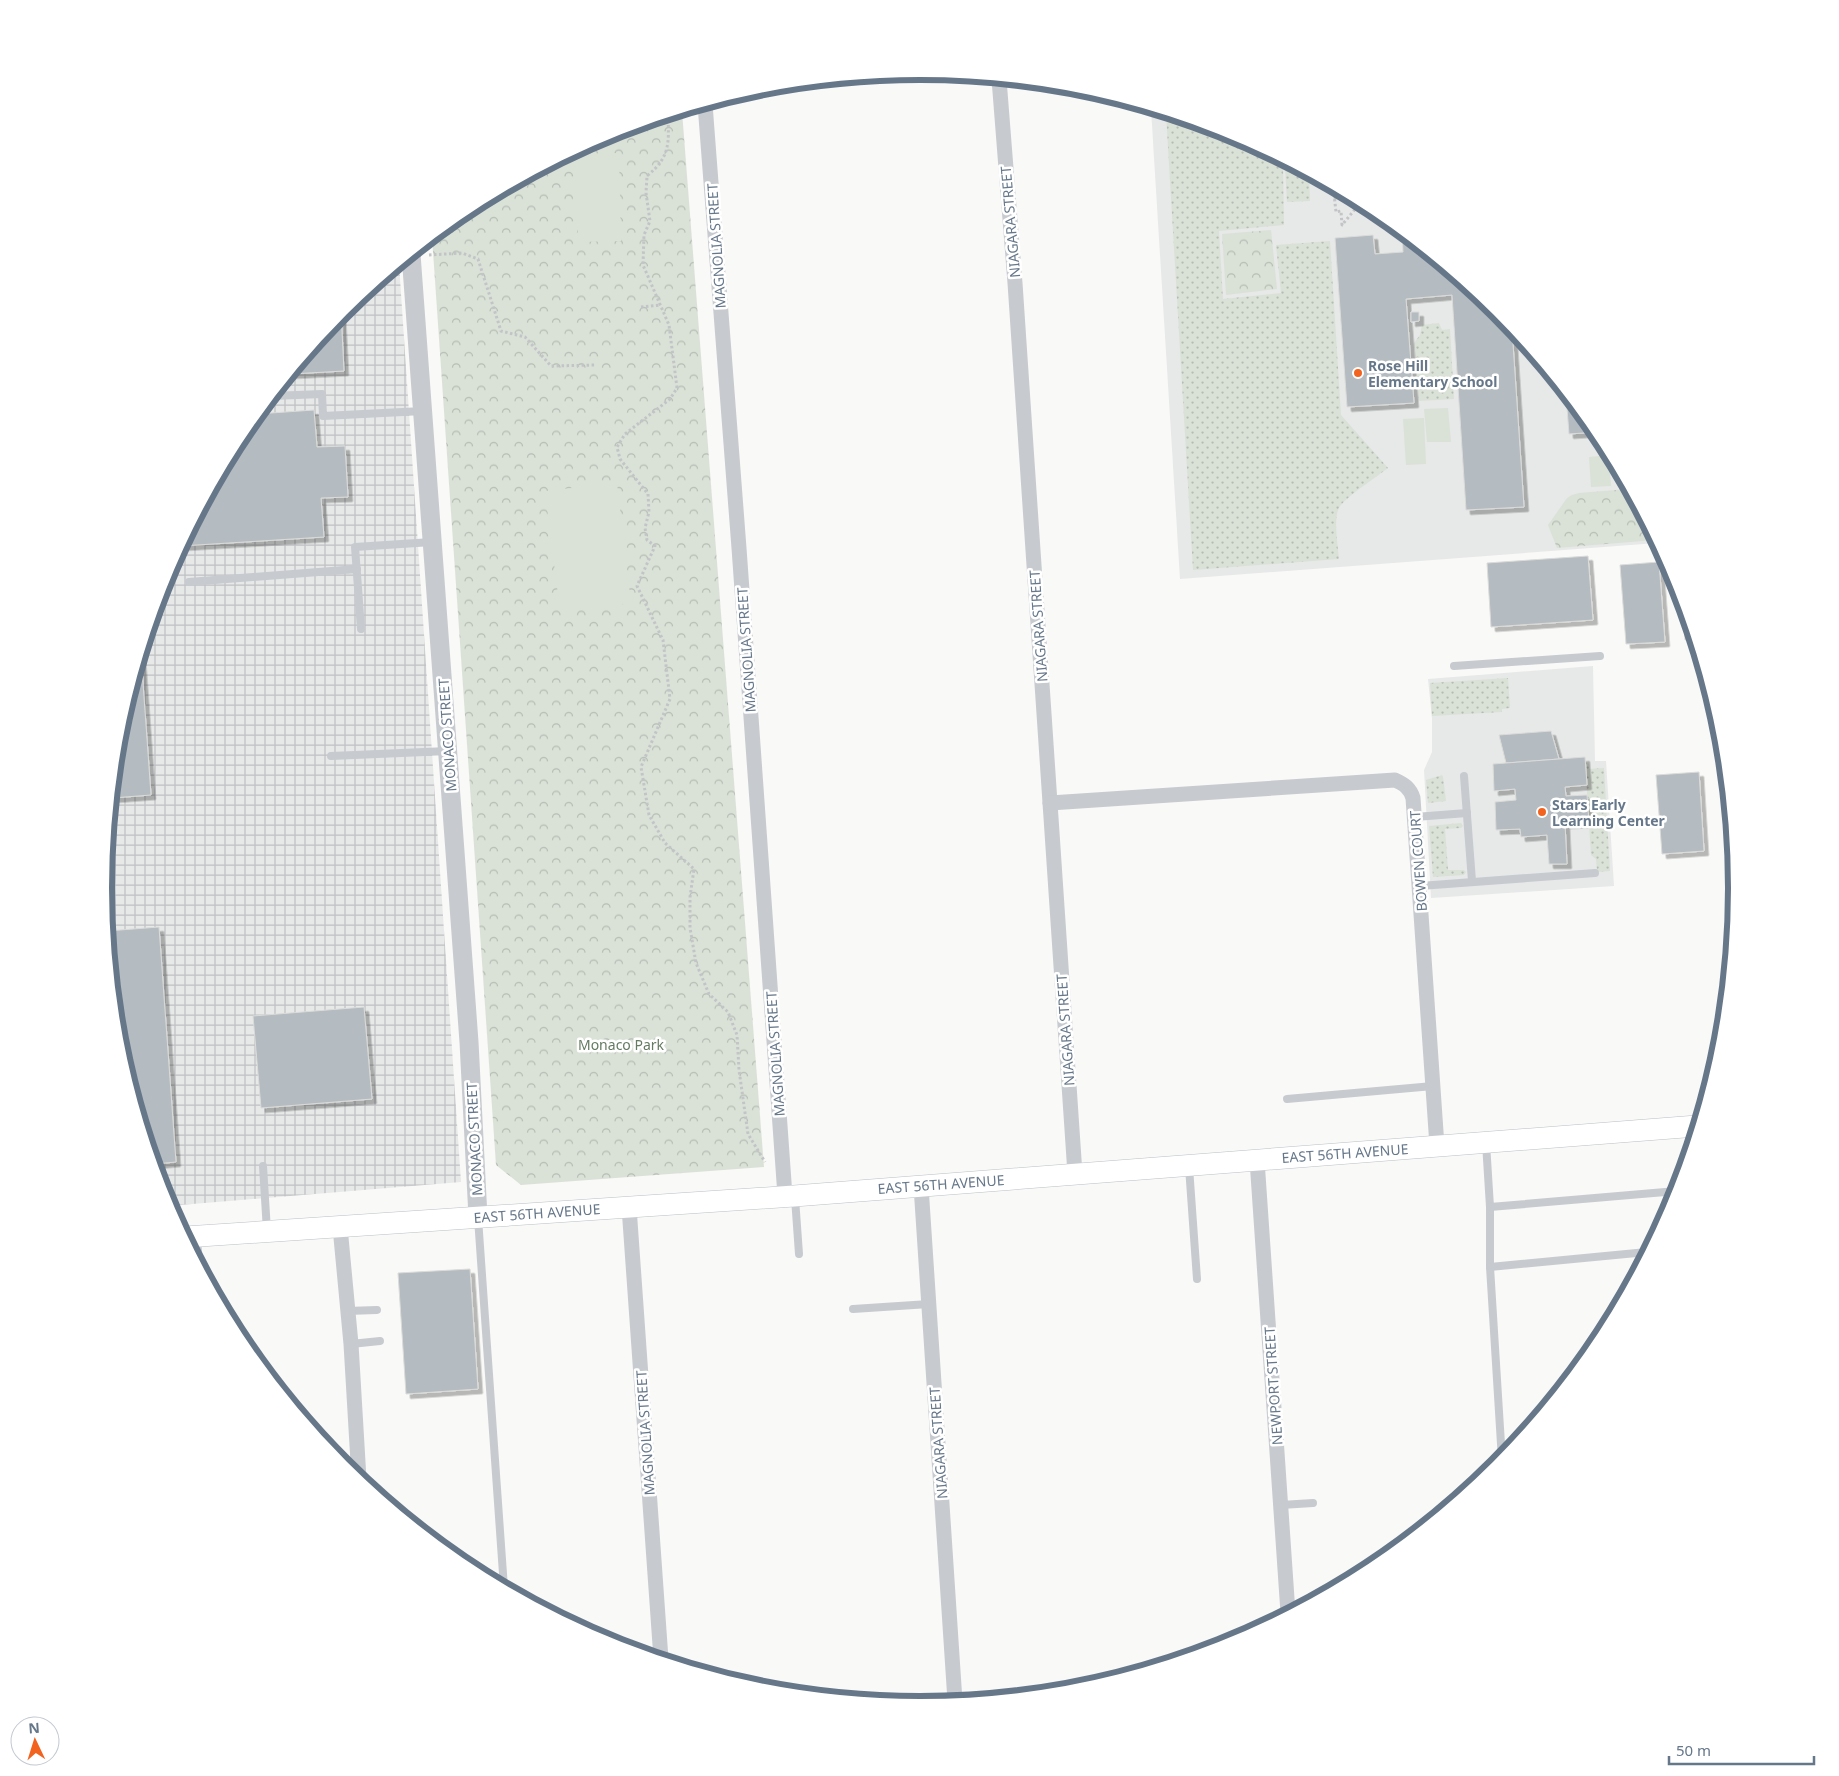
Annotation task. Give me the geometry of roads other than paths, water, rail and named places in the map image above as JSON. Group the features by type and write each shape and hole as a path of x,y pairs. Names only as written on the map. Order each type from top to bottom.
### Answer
{"main road":[{"name":"EAST 56TH AVENUE","path":"191,1237 790,1196 1691,1126"}],"street":[{"name":"NIAGARA STREET","path":"999,85 1016,292 1075,1174"},
{"name":"MAGNOLIA STREET","path":"705,109 790,1196"},
{"name":"MONACO STREET","path":"411,261 469,1042 478,1217"},
{"name":"BOWEN COURT","path":"1050,804 1395,780 1401,782 1411,791 1414,798 1437,1146"},
{"name":"NEWPORT STREET","path":"1257,1160 1288,1607"},
{"name":"NIAGARA STREET","path":"921,1186 955,1695"},
{"name":"MAGNOLIA STREET","path":"629,1207 660,1653"},
{"path":"340,1227 351,1344 358,1469"}],"lane":[{"path":"278,396 322,394 323,416 423,411"},
{"path":"361,629 355,547 432,542"},
{"path":"190,582 357,570"},
{"path":"1454,666 1600,656"},
{"path":"331,756 448,751"},
{"path":"1464,776 1472,881"},
{"path":"1415,817 1467,813"},
{"path":"1420,886 1595,873"},
{"path":"1287,1099 1433,1086"},
{"path":"1486,1141 1490,1206 1490,1267 1501,1448"},
{"path":"1188,1165 1197,1279"},
{"path":"263,1166 268,1233"},
{"path":"1490,1206 1668,1192"},
{"path":"790,1196 800,1254"},
{"path":"478,1217 503,1581"},
{"path":"1490,1267 1640,1253"},
{"path":"853,1309 929,1304"},
{"path":"347,1311 377,1310"},
{"path":"351,1344 380,1341"},
{"path":"1281,1505 1313,1503"}],"place":[{"name":"Rose Hill Elementary School","path":"1358,373"},
{"name":"Stars Early Learning Center","path":"1542,812"}],"park label":[{"name":"Monaco Park","path":"621,1044"}]}
